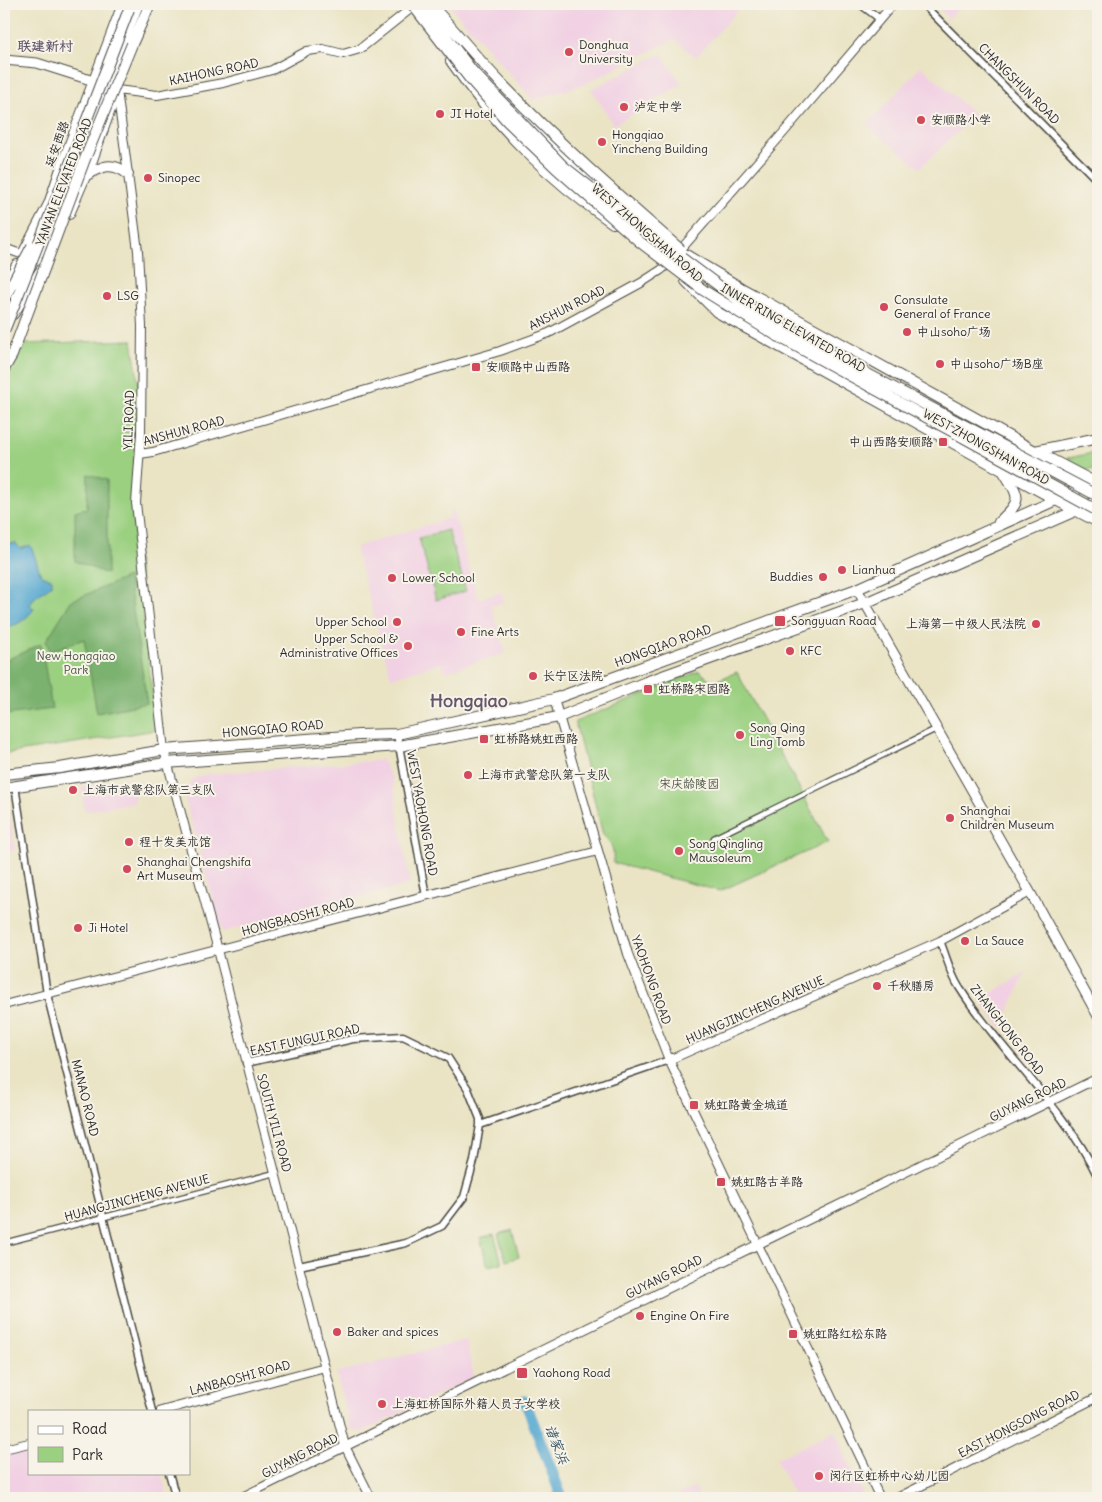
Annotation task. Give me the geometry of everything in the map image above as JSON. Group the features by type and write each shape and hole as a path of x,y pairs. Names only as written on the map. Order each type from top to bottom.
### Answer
{"main road":[{"path":"101,83 123,4"},
{"path":"4,330 28,290 34,258 132,4"},
{"name":"YAN'AN ELEVATED ROAD","path":"4,330 132,4"},
{"path":"101,83 138,4"},
{"path":"4,288 34,258 54,250 85,176 149,4"},
{"name":"YAN'AN ELEVATED ROAD","path":"4,369 12,355 86,158 149,4"},
{"path":"413,4 465,82 503,128 546,172 581,201 640,242"},
{"name":"INNER RING ELEVATED ROAD","path":"413,4 470,79 508,122 556,168 640,242 703,290 774,334 1098,511"},
{"name":"INNER RING ELEVATED ROAD","path":"413,4 473,72 563,166 742,303 806,342 1098,496"},
{"name":"WEST ZHONGSHAN ROAD","path":"413,4 483,91 520,133 586,196 668,264 717,312 1098,522"},
{"path":"432,5 500,82 532,114 596,175 742,303"},
{"name":"WEST ZHONGSHAN ROAD","path":"432,5 498,89 522,115 572,162 679,251 741,288 1035,451 1097,482"},
{"path":"4,60 37,63 101,83 117,90"},
{"path":"85,176 109,165 120,167 128,174"},
{"path":"4,299 53,207"},
{"path":"4,306 34,258"},
{"path":"1035,451 1098,438"},
{"path":"995,527 1015,507 1018,500 1014,488 1004,471"},
{"name":"HONGQIAO ROAD","path":"4,774 60,768 164,750 359,735 396,734 554,699 857,589 1097,482"},
{"name":"HONGQIAO ROAD","path":"4,788 166,763 399,746 559,717 646,682 865,603 1098,501"},
{"path":"857,589 1030,892 1098,1016"}],"street":[{"name":"KAIHONG ROAD","path":"117,90 157,95 224,83 272,70 307,51 323,49 343,54 360,49 413,4"},
{"path":"860,4 880,19"},
{"name":"ANSHUN ROAD","path":"140,454 500,351 549,333 641,282 668,264 893,4"},
{"name":"CHANGSHUN ROAD","path":"923,4 1098,181"},
{"name":"YILI ROAD","path":"117,90 138,251 142,317 140,454 136,502 164,750"},
{"path":"4,248 34,258"},
{"name":"YAOHONG ROAD","path":"554,699 628,954 669,1060 880,1498"},
{"path":"714,838 936,729"},
{"name":"WEST YAOHONG ROAD","path":"396,734 426,896"},
{"name":"SOUTH YILI ROAD","path":"164,750 218,950 345,1446 371,1498"},
{"name":"MANAO ROAD","path":"15,786 47,994 152,1410"},
{"name":"HONGBAOSHI ROAD","path":"4,1005 598,851"},
{"name":"HUANGJINCHENG AVENUE","path":"480,1125 669,1060 940,941 1030,892"},
{"name":"ZHANGHONG ROAD","path":"940,941 958,985 1079,1143 1098,1177"},
{"name":"EAST FUNGUI ROAD","path":"246,1063 353,1039 403,1036 448,1058 468,1089 480,1119 474,1161 464,1197 442,1226 406,1244 299,1266"},
{"name":"GUYANG ROAD","path":"240,1498 1098,1078"},
{"name":"HUANGJINCHENG AVENUE","path":"4,1243 275,1173"},
{"name":"LANBAOSHI ROAD","path":"165,1410 325,1367"},
{"name":"EAST HONGSONG ROAD","path":"897,1498 1098,1397"},
{"path":"4,1449 28,1443"},
{"path":"169,1474 176,1498"}],"shaded area":[{"name":"Donghua University","path":"448,4 743,4 696,57 674,39 585,84 533,100"},
{"path":"934,4 961,4 949,19"},
{"name":"泸定中学","path":"661,54 682,84 614,125 591,89"},
{"name":"安顺路小学","path":"921,66 975,115 920,168 867,125"},
{"path":"453,510 478,599 501,592 504,602 491,606 506,653 445,672 441,663 391,678 355,547 450,518 448,511"},
{"path":"382,760 392,778 410,884 222,932 184,796 192,779 208,774"},
{"path":"131,778 135,802 85,811 81,786"},
{"path":"4,803 8,806 15,850 4,852"},
{"path":"1026,972 1001,1028 980,1000"},
{"name":"上海虹桥国际外籍人员子女学校","path":"466,1340 474,1377 362,1432 351,1430 336,1373"},
{"name":"闵行区虹桥中心幼儿园","path":"835,1431 862,1493 861,1498 795,1498 776,1459"},
{"path":"28,1449 28,1474 161,1474 168,1498 4,1498 4,1455"},
{"path":"695,1487 700,1498 671,1498"}],"green space":[{"name":"New Hongqiao Park","path":"132,340 140,394 131,501 156,730 4,754 4,383 25,344"},
{"path":"1098,452 1098,470 1079,469 1068,462 1068,458"},
{"path":"88,474 107,480 107,574 75,561 75,511 87,508"},
{"path":"448,530 466,591 436,600 419,538"},
{"path":"128,577 147,703 97,713 84,639 50,651 46,641 71,601"},
{"path":"41,644 52,709 4,715 4,661"},
{"name":"宋庆龄陵园","path":"699,671 713,682 737,672 828,842 720,891 613,863 612,848 609,841 603,835 575,722"},
{"path":"512,1230 519,1257 506,1261 498,1234"},
{"path":"494,1234 502,1263 488,1266 480,1238"}],"water":[{"path":"4,537 8,544 16,543 20,549 30,545 41,575 52,579 52,585 35,597 30,605 34,609 24,619 17,624 4,627"}],"waterway":[{"name":"诸家浜","path":"525,1401 562,1498"}],"place":[{"name":"Donghua University","path":"569,52"},
{"name":"泸定中学","path":"624,107"},
{"name":"JI Hotel","path":"440,114"},
{"name":"安顺路小学","path":"921,120"},
{"name":"Hongqiao Yincheng Building","path":"602,142"},
{"name":"Sinopec","path":"148,178"},
{"name":"LSG","path":"107,296"},
{"name":"Consulate General of France","path":"884,307"},
{"name":"中山soho广场","path":"907,332"},
{"name":"中山soho广场B座","path":"940,364"},
{"name":"安顺路中山西路","path":"476,367"},
{"name":"中山西路安顺路","path":"943,442"},
{"name":"Lianhua","path":"842,570"},
{"name":"Buddies","path":"823,577"},
{"name":"Lower School","path":"392,578"},
{"name":"Songyuan Road","path":"780,621"},
{"name":"Upper School","path":"397,622"},
{"name":"上海第一中级人民法院","path":"1036,624"},
{"name":"Fine Arts","path":"461,632"},
{"name":"Upper School & Administrative Offices","path":"408,646"},
{"name":"KFC","path":"790,651"},
{"name":"长宁区法院","path":"533,676"},
{"name":"虹桥路宋园路","path":"648,689"},
{"name":"Song Qing Ling Tomb","path":"740,735"},
{"name":"虹桥路姚虹西路","path":"484,739"},
{"name":"上海市武警总队第一支队","path":"468,775"},
{"name":"上海市武警总队第三支队","path":"73,790"},
{"name":"Shanghai Children Museum","path":"950,818"},
{"name":"程十发美术馆","path":"129,842"},
{"name":"Song Qingling Mausoleum","path":"679,851"},
{"name":"Shanghai Chengshifa Art Museum","path":"127,869"},
{"name":"Ji Hotel","path":"78,928"},
{"name":"La Sauce","path":"965,941"},
{"name":"千秋膳房","path":"877,986"},
{"name":"姚虹路黄金城道","path":"694,1105"},
{"name":"姚虹路古羊路","path":"721,1182"},
{"name":"Engine On Fire","path":"640,1316"},
{"name":"Baker and spices","path":"337,1332"},
{"name":"姚虹路红松东路","path":"793,1334"},
{"name":"Yaohong Road","path":"522,1373"},
{"name":"上海虹桥国际外籍人员子女学校","path":"382,1404"},
{"name":"闵行区虹桥中心幼儿园","path":"819,1476"}],"district":[{"name":"联建新村","path":"45,46"},
{"name":"Hongqiao","path":"469,701"}]}
